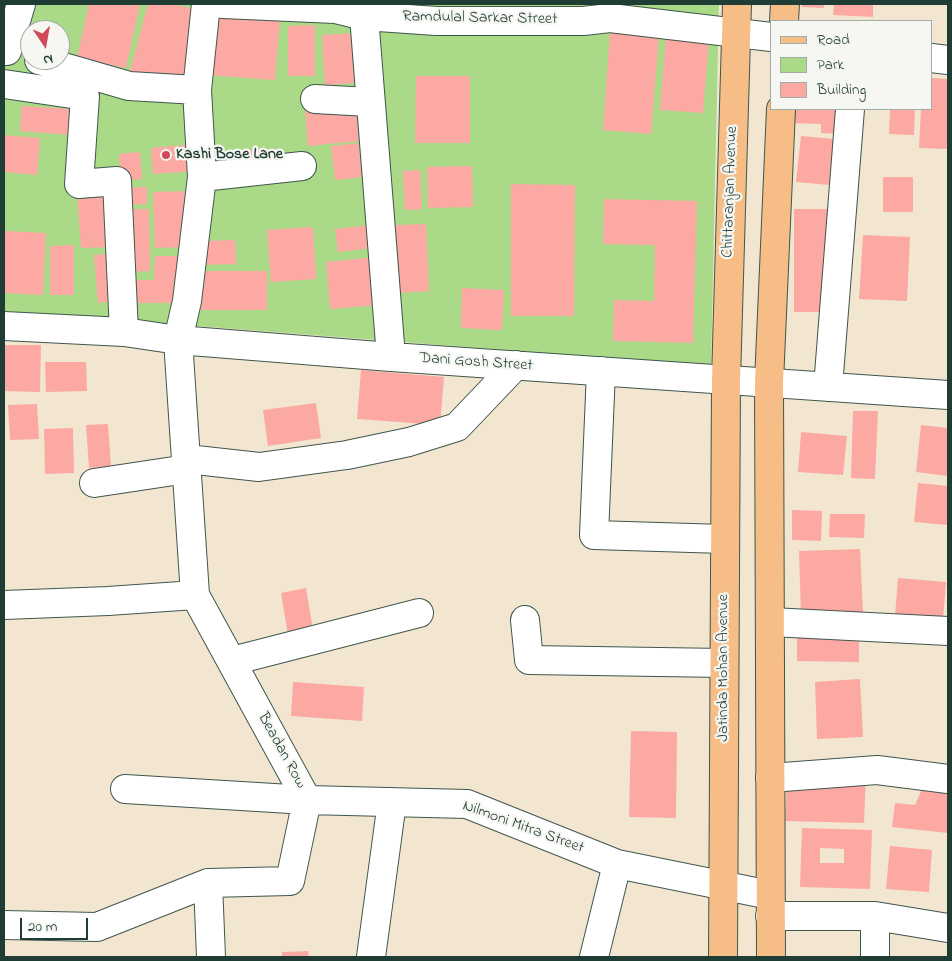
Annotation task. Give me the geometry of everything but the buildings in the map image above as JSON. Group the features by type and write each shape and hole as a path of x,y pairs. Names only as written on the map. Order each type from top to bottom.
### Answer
{"main road":[{"name":"Chittaranjan Avenue","path":"726,380 737,4"},
{"path":"784,20 785,4"},
{"path":"770,957 771,622 769,382 781,110"},
{"name":"Jatinda Mohan Avenue","path":"723,957 726,380"}],"street":[{"path":"14,57 21,4"},
{"name":"Beadan Row","path":"4,925 97,927 208,883 290,881 307,800 195,595 178,340 187,301 202,177 197,90 206,4"},
{"name":"Ramdulal Sarkar Street","path":"223,4 336,7 364,16 436,21 583,12 610,18 770,37"},
{"path":"364,16 369,102 381,222 391,357"},
{"path":"932,58 948,60"},
{"path":"70,69 129,86 197,90"},
{"path":"4,84 85,96 79,184 117,181 124,332"},
{"path":"315,99 369,102"},
{"path":"828,387 850,110"},
{"path":"202,177 302,166"},
{"name":"Dani Gosh Street","path":"4,326 124,332 178,340 391,357 948,395"},
{"path":"94,483 187,464 260,467 347,455 409,442 457,427 516,366"},
{"path":"601,371 594,535 724,539"},
{"path":"4,605 195,595"},
{"path":"232,661 419,613"},
{"path":"526,620 529,660 724,663"},
{"path":"771,622 948,631"},
{"path":"770,778 877,770 948,779"},
{"name":"Nilmoni Mitra Street","path":"125,789 307,800 467,804 617,864 723,886 770,906 875,916 948,928"},
{"path":"371,957 392,802"},
{"path":"594,957 617,864"},
{"path":"208,883 211,957"},
{"path":"875,916 875,957"}],"green space":[{"path":"4,4 719,4 711,366 4,311"}],"place":[{"name":"Kashi Bose Lane","path":"166,155"}]}
